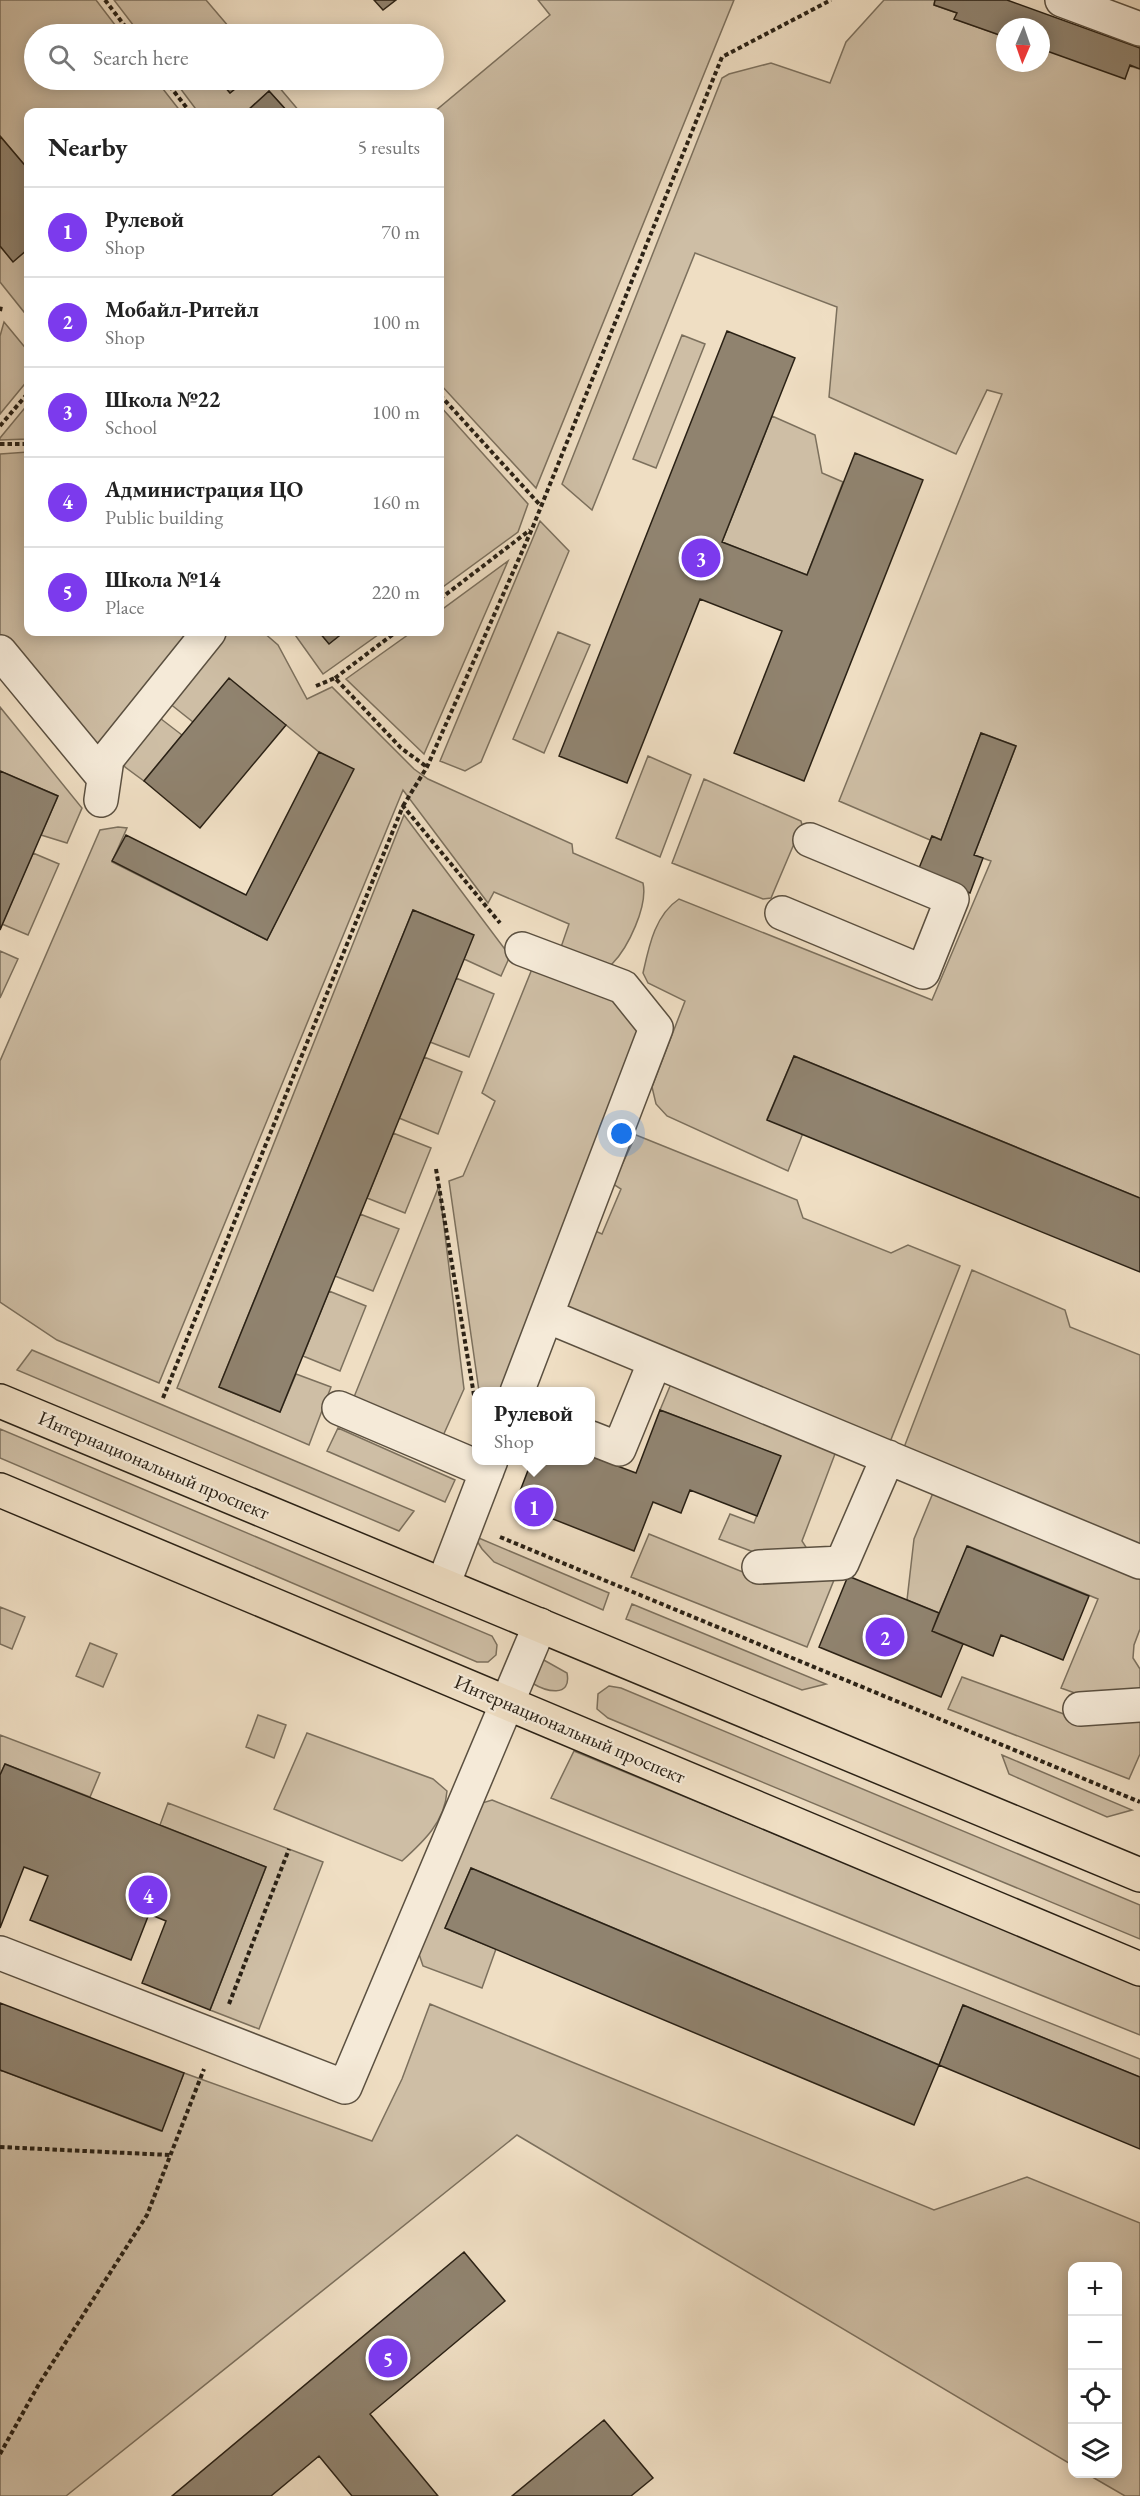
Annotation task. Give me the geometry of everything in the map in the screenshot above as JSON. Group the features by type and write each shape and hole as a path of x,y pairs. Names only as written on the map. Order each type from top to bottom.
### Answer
{"main road":[{"name":"Интернациональный проспект","path":"0,1401 1140,1875"},
{"name":"Интернациональный проспект","path":"0,1490 1140,1969"}],"street":[{"path":"1062,0 1140,29"},
{"path":"0,652 102,789 107,759 206,636"},
{"path":"782,913 923,972 952,899 810,840"},
{"path":"520,1387 656,1028 623,987 522,949"},
{"path":"547,1316 1140,1562"},
{"path":"595,1440 619,1449 655,1361"},
{"path":"339,1408 472,1459"},
{"path":"759,1567 842,1563 888,1457"},
{"path":"443,1585 489,1466"},
{"path":"0,1953 345,2087 540,1625"},
{"path":"1080,1710 1140,1705"}],"path":[{"path":"105,0 123,24"},
{"path":"163,1398 403,806 427,767 532,529 722,57 831,0"},
{"path":"173,90 187,108"},
{"path":"0,426 24,398"},
{"path":"444,399 540,505"},
{"path":"0,444 24,444"},
{"path":"444,596 532,529"},
{"path":"316,686 334,678 391,636"},
{"path":"334,678 401,748 427,767"},
{"path":"403,806 522,949"},
{"path":"436,1169 473,1387"},
{"path":"466,1523 1140,1802"},
{"path":"0,2454 39,2384 147,2215 289,1849"},
{"path":"0,2147 170,2155"}],"shaded area":[{"path":"0,0 96,0 114,24 24,24 24,90 164,90 178,108 24,108 24,164 0,136"},
{"path":"114,0 206,0 226,24 132,24"},
{"path":"538,0 734,0 536,488 444,388 444,108 439,108 550,15"},
{"path":"884,0 935,0 934,5 957,13 955,19 996,34 996,72 1050,72 1050,44 1140,69 1140,1198 794,1056 767,1119 803,1133 788,1171 667,1116 656,1104 652,1087 685,1001 648,983 643,973 654,932 671,906 679,899 932,1000 991,861 974,855 1016,746 981,733 941,840 932,836 930,840 839,801 1002,394 987,390 956,454 829,397 837,307 695,253 592,510 562,484 722,78 771,63 830,83 846,42"},
{"path":"182,90 227,90 230,93 234,90 281,90 297,108 284,108 269,91 250,108 195,108"},
{"path":"0,246 13,261 24,252 24,312 0,282"},
{"path":"4,322 24,346 24,385 0,414 0,336"},
{"path":"682,335 705,344 656,468 633,459"},
{"path":"24,409 24,439 0,440"},
{"path":"444,410 528,504 518,532 444,586"},
{"path":"772,416 815,435 822,473 843,482 807,575 722,542"},
{"path":"24,452 24,636 185,636 93,760 0,649 0,454"},
{"path":"540,521 569,551 481,762 465,771 440,761"},
{"path":"508,561 424,754 346,679 406,636 444,636 444,608"},
{"path":"558,632 590,645 544,753 513,739"},
{"path":"219,636 268,636 278,645 307,699 332,687 414,769 428,779 572,844 573,853 643,883 644,892 640,915 624,948 612,964 597,966 559,953 569,924 494,892 488,903 403,790 159,1383 57,1340 0,1302 0,1061 100,830 127,828 112,862 267,940 353,769 319,752 286,725 193,722 164,699"},
{"path":"296,636 323,636 329,643 339,636 376,636 323,674"},
{"path":"0,707 82,808 67,843 41,835 58,796 0,771"},
{"path":"152,712 182,735 144,781 125,767 120,756"},
{"path":"648,756 691,775 660,857 616,838"},
{"path":"704,779 801,821 802,825 771,898 763,899 672,863"},
{"path":"404,815 510,956 501,976 464,959 473,935 413,910 219,1387 280,1412 296,1374 331,1387 309,1445 177,1388"},
{"path":"33,853 59,864 28,935 2,924"},
{"path":"0,951 18,959 0,998"},
{"path":"534,964 631,1008 640,1030 508,1387 478,1387 449,1181 463,1176 495,1101 482,1093"},
{"path":"456,978 494,994 469,1057 430,1042"},
{"path":"424,1057 462,1072 438,1134 399,1118"},
{"path":"393,1133 431,1148 405,1213 367,1198"},
{"path":"636,1135 797,1200 803,1218 891,1253 908,1245 960,1266 890,1442 564,1310 593,1230 602,1234 621,1189 613,1184"},
{"path":"439,1186 464,1389 442,1438 354,1397"},
{"path":"360,1214 399,1229 373,1291 335,1276"},
{"path":"972,1270 1065,1310 1070,1327 1140,1355 1140,1551 903,1450"},
{"path":"329,1291 366,1306 340,1371 303,1356"},
{"path":"32,1350 414,1511 399,1531 17,1370"},
{"path":"673,1379 838,1446 802,1541 811,1555 767,1557 719,1539 730,1514 754,1523 780,1456 660,1410"},
{"path":"338,1428 455,1480 445,1502 327,1451"},
{"path":"0,1429 492,1636 497,1645 496,1655 488,1662 477,1662 0,1458"},
{"path":"935,1488 1140,1573 1140,1629 1134,1645 1133,1658 1140,1669 1140,1693 1083,1696 1061,1688 1098,1599 968,1546 939,1613 907,1600 914,1539"},
{"path":"649,1534 760,1579 836,1575 807,1647 631,1577"},
{"path":"474,1536 609,1593 603,1610 494,1562"},
{"path":"632,1604 826,1684 802,1690 626,1619"},
{"path":"0,1607 25,1617 12,1649 0,1644"},
{"path":"90,1643 117,1654 103,1687 76,1676"},
{"path":"542,1659 567,1673 567,1681 562,1690 550,1690 532,1683"},
{"path":"962,1677 1083,1721 1140,1718 1140,1754 1129,1779 948,1709"},
{"path":"609,1686 621,1688 1140,1905 1140,1939 608,1718 597,1709 598,1694"},
{"path":"258,1715 286,1725 274,1758 246,1747"},
{"path":"307,1733 433,1779 447,1791 442,1812 432,1830 402,1861 274,1809"},
{"path":"0,1735 100,1773 90,1797 5,1764 0,1775"},
{"path":"574,1751 1140,1985 1140,2035 551,1798"},
{"path":"1002,1755 1132,1810 1107,1817 1009,1774"},
{"path":"492,1800 1140,2059 1140,2077 963,2005 939,2065 471,1868 445,1928 496,1949 482,1988 423,1966 415,1942 472,1806"},
{"path":"168,1803 323,1862 259,2029 210,2010 266,1867 160,1825"},
{"path":"430,2004 934,2210 1027,2177 1140,2223 1140,2496 1125,2496 1094,2478 1122,2478 1122,2262 1068,2262 1068,2463 517,2135 66,2496 0,2496 0,2070 161,2131 184,2073 372,2141 402,2079"}],"building":[{"path":"374,0 396,0 383,10"},
{"path":"935,0 1007,0 1140,48 1140,69 1130,65 1125,79 1050,52 1050,18 996,18 996,34 954,19 957,13 934,5"},
{"path":"269,91 284,108 250,108"},
{"path":"0,136 24,164 24,252 13,262 0,246"},
{"path":"727,331 795,358 722,542 807,575 855,453 923,480 804,781 734,753 782,631 700,599 627,783 559,756"},
{"path":"322,636 339,636 329,644"},
{"path":"229,678 286,725 200,828 144,781"},
{"path":"981,733 1016,746 974,855 983,858 970,893 917,873 932,836 941,840"},
{"path":"319,752 354,769 267,940 112,861 126,835 246,895"},
{"path":"0,771 58,796 0,930"},
{"path":"413,910 474,935 280,1412 219,1387"},
{"path":"794,1056 1140,1198 1140,1272 767,1120"},
{"path":"660,1410 781,1456 757,1516 690,1490 681,1513 653,1502 634,1551 515,1504 530,1465 595,1465 595,1458 636,1473"},
{"path":"967,1546 1089,1596 1063,1660 1001,1635 993,1656 932,1631"},
{"path":"848,1576 939,1613 932,1631 963,1644 941,1697 819,1647"},
{"path":"5,1764 266,1867 210,2010 142,1983 166,1921 149,1914 131,1960 30,1920 48,1876 24,1867 0,1928 0,1775"},
{"path":"471,1868 939,2065 914,2125 445,1928"},
{"path":"0,2003 184,2073 162,2131 0,2070"},
{"path":"963,2005 1140,2077 1140,2149 939,2065"},
{"path":"464,2252 505,2301 370,2414 438,2496 352,2496 319,2456 271,2496 172,2496"},
{"path":"604,2420 653,2478 631,2496 512,2496"}],"place":[{"name":"Школа №22","path":"701,558"},
{"name":"Рулевой","path":"534,1507"},
{"name":"Мобайл-Ритейл","path":"885,1637"},
{"name":"Администрация ЦО","path":"148,1895"},
{"name":"Школа №14","path":"388,2358"}]}
